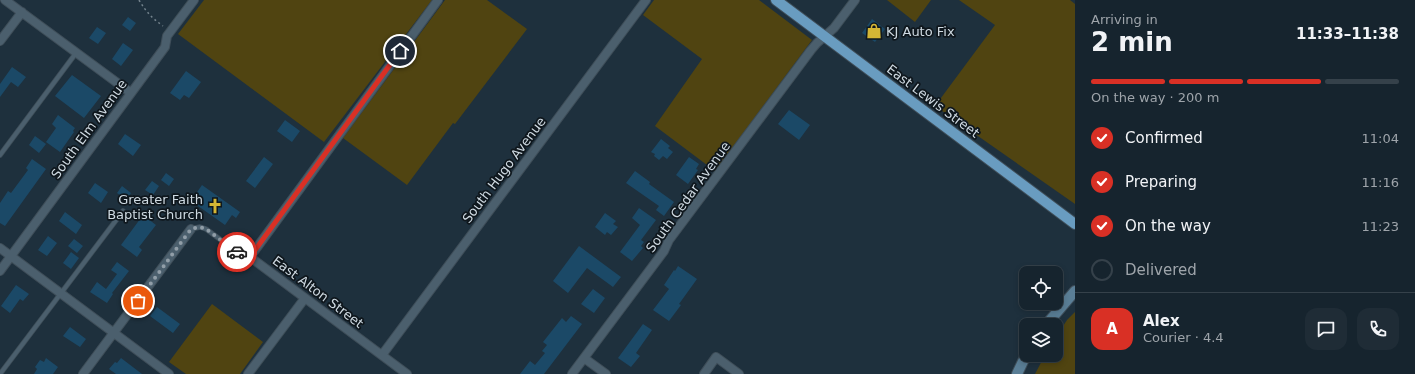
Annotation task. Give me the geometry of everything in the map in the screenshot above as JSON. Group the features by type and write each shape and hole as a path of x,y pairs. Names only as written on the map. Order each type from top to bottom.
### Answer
{"main road":[{"name":"East Lewis Street","path":"776,0 1075,224"},
{"path":"1052,318 1075,291"},
{"path":"1017,374 1023,362"}],"street":[{"path":"5,0 131,93"},
{"name":"South Elm Avenue","path":"0,271 165,47 168,36 194,0"},
{"path":"250,257 438,0"},
{"name":"South Hugo Avenue","path":"382,355 646,0"},
{"name":"South Cedar Avenue","path":"572,374 664,251 669,240 696,203 814,47 834,28 855,0"},
{"path":"0,41 22,12"},
{"path":"83,374 191,229"},
{"path":"0,248 170,374"},
{"name":"East Alton Street","path":"250,257 407,374"},
{"path":"248,374 305,298"},
{"path":"704,374 716,357 739,374"},
{"path":"584,358 606,374"}],"lane":[{"path":"0,155 76,53"},
{"path":"0,374 123,211"},
{"name":"East Alton Street","path":"191,229 200,227 206,229 244,257 250,257"}],"path":[{"path":"139,0 151,18 163,26"}],"shaded area":[{"path":"204,0 432,0 324,142 178,34"},
{"path":"445,0 487,0 527,29 455,124 453,123 407,185 343,138"},
{"path":"654,0 759,0 812,40 715,171 655,126 702,59 643,15"},
{"path":"887,0 931,0 915,22"},
{"path":"959,0 1070,0 1075,4 1075,204 935,106 995,25"},
{"path":"212,304 263,342 240,374 186,374 169,362"},
{"path":"1075,312 1075,374 1035,374 1041,362 1063,362 1063,326"}],"building":[{"path":"128,17 136,23 130,31 122,25"},
{"name":"KJ Auto Fix","path":"872,19 885,29 875,42 862,33"},
{"path":"97,27 106,33 98,44 89,38"},
{"path":"123,43 133,50 121,66 112,59"},
{"path":"12,67 26,77 18,87 11,82 0,97 0,84"},
{"path":"186,71 201,82 189,98 184,95 180,100 170,93"},
{"path":"72,75 101,96 84,118 55,96"},
{"path":"789,110 810,125 799,140 778,124"},
{"path":"58,115 75,128 73,131 74,132 60,152 46,142 56,128 52,124"},
{"path":"285,120 300,131 292,142 277,131"},
{"path":"125,134 141,145 133,156 118,144"},
{"path":"35,136 46,144 39,153 29,145"},
{"path":"661,139 670,146 668,148 673,152 667,159 663,156 659,160 654,156 655,154 651,152"},
{"path":"264,157 273,164 255,188 246,181"},
{"path":"689,157 699,164 696,169 698,170 688,184 676,175"},
{"path":"32,159 46,169 5,226 0,223 0,203 8,191 11,193 28,170 26,168"},
{"path":"635,171 650,182 649,184 674,202 664,216 656,210 659,206 626,183"},
{"path":"166,173 174,179 169,186 161,180"},
{"path":"152,181 159,186 153,195 145,190"},
{"path":"95,183 108,192 101,203 88,193"},
{"name":"Greater Faith Baptist Church","path":"202,185 240,212 236,218 232,215 225,225 191,201"},
{"path":"122,186 131,193 127,200 117,193"},
{"path":"639,208 656,220 641,240 644,242 641,246 643,248 632,261 620,252 640,225 632,218"},
{"path":"65,212 82,225 76,234 59,221"},
{"path":"605,213 616,221 613,224 618,227 611,235 607,232 605,235 595,227"},
{"path":"143,215 156,225 139,247 142,250 137,257 121,245"},
{"path":"48,236 57,243 47,256 38,250"},
{"path":"74,239 83,246 77,253 68,246"},
{"path":"579,246 621,277 613,287 587,268 568,293 553,281"},
{"path":"71,252 79,258 71,269 63,263"},
{"path":"117,262 129,271 112,293 113,294 107,303 90,292 97,282 106,289 117,274 111,270"},
{"path":"678,266 697,279 669,321 653,310 669,289 664,285"},
{"path":"16,285 29,294 23,301 20,299 10,313 1,306"},
{"path":"593,289 605,298 594,313 581,304"},
{"path":"157,307 180,324 173,333 150,316"},
{"path":"571,316 582,324 544,374 520,374 530,361 535,365 545,353 542,351 547,345 543,342 562,318 566,322"},
{"path":"643,324 652,330 636,353 640,356 631,367 618,358"},
{"path":"70,327 86,339 80,347 63,336"},
{"path":"46,358 58,367 53,374 34,374 37,369 35,367 40,360 44,362"},
{"path":"121,358 142,374 116,374 109,369"}],"way so far":[{"path":"138,301 191,229 200,227 206,229 237,252"}],"place":[{"name":"KJ Auto Fix","path":"874,31"},
{"name":"Greater Faith Baptist Church","path":"215,206"}],"route":[{"path":"237,252 244,257 250,257 400,51"}]}
